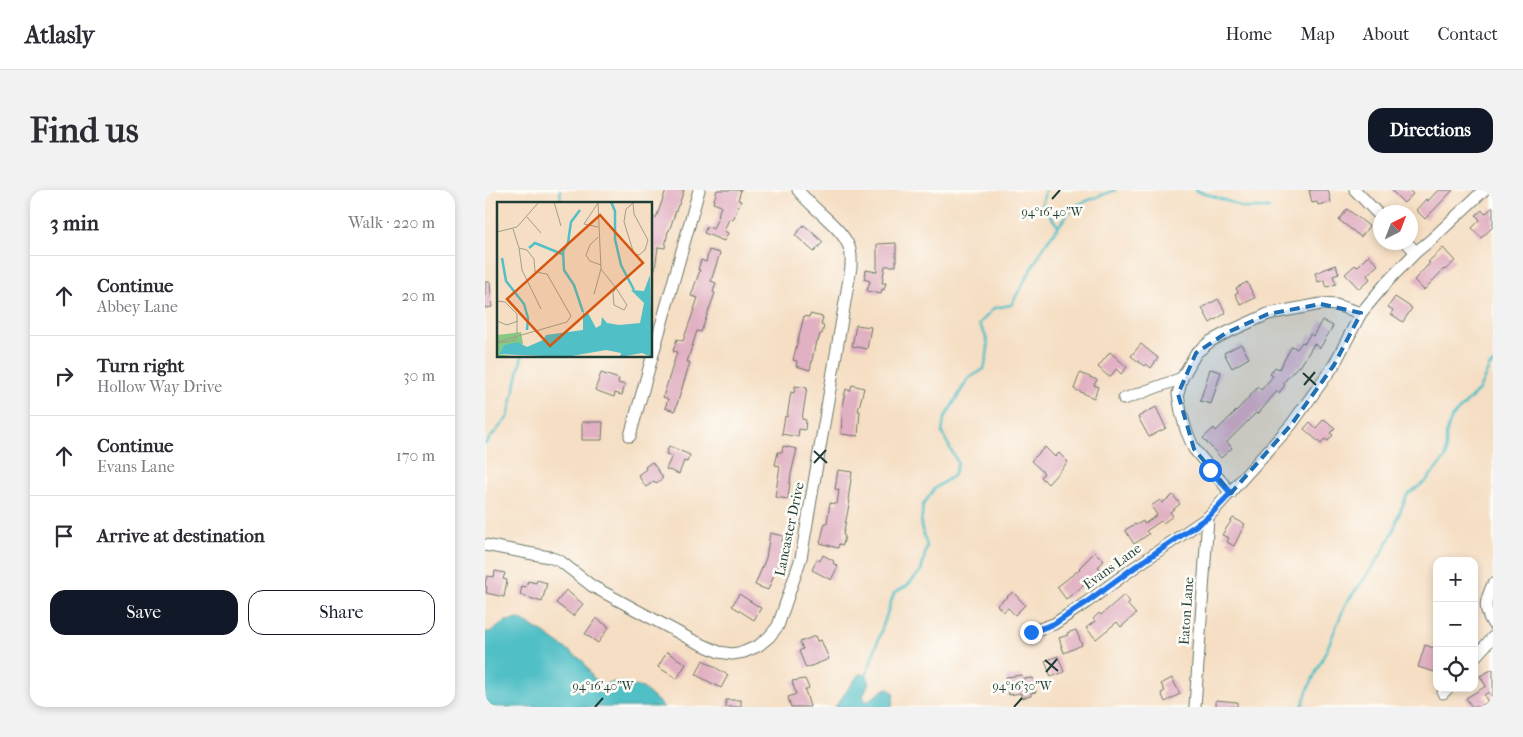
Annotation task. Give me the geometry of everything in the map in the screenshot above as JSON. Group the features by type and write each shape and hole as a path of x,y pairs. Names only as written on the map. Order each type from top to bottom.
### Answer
{"street":[{"path":"653,354 699,190"},
{"name":"Lancaster Drive","path":"485,545 549,557 560,561 592,586 692,640 719,652 732,654 744,652 758,646 769,638 778,626 784,612 801,558 851,261 849,245 804,200 798,190"},
{"path":"1355,190 1373,209"},
{"name":"Evans Lane","path":"1031,632 1054,624 1208,517 1297,417 1334,365 1361,313 1387,282 1416,252 1484,190"},
{"path":"1231,493 1194,449 1181,412 1179,394 1182,378 1197,353 1226,333 1268,314 1321,304 1336,305 1361,313"},
{"path":"630,436 652,358"},
{"path":"1124,399 1182,378"},
{"name":"Eaton Lane","path":"1195,707 1208,517"},
{"path":"1493,584 1485,605 1493,624"},
{"path":"1478,654 1493,637"}],"highlighted area":[{"path":"1321,304 1361,313 1334,365 1291,425 1231,493 1194,449 1178,394 1196,353 1226,333 1268,314"}],"water":[{"path":"519,619 544,633 583,661 594,679 603,684 616,682 643,688 664,707 485,707 485,632 490,632 506,621"},
{"path":"859,674 867,675 869,682 863,696 866,702 887,688 894,693 892,707 835,707"}],"building":[{"path":"666,190 684,190 668,231 665,248 658,247 655,269 653,269 653,217 656,218"},
{"path":"717,190 741,190 738,200 741,201 733,220 729,219 724,231 728,233 724,241 704,233 707,226 713,229 719,215 721,206 713,203"},
{"path":"1309,190 1328,190 1331,202 1318,205 1317,202 1312,203"},
{"path":"1391,190 1409,190 1413,194 1404,203"},
{"path":"1438,190 1453,190 1425,219 1418,212 1418,208 1426,199 1428,201"},
{"path":"1493,207 1493,227 1481,238 1472,228 1480,220 1476,215 1482,210 1485,214"},
{"path":"1347,209 1369,226 1361,237 1339,220"},
{"path":"804,225 823,242 814,252 795,235"},
{"path":"896,243 896,266 885,266 882,283 886,283 884,290 882,289 881,294 867,291 870,281 864,279 866,270 877,272 877,244"},
{"path":"1443,248 1455,261 1444,269 1424,290 1414,280 1430,263 1428,262"},
{"path":"709,250 720,253 711,281 716,283 713,292 715,293 701,332 697,331 675,411 665,408 668,399 663,397 677,352 673,351 677,339 683,341 698,298 691,296 700,270 698,270 701,260 706,262"},
{"path":"1369,255 1378,265 1367,275 1370,279 1359,289 1345,274 1355,265 1357,267"},
{"path":"1336,265 1339,274 1333,276 1336,284 1327,287 1324,280 1318,282 1315,273"},
{"path":"485,282 490,282 492,307 485,308"},
{"path":"1247,282 1255,298 1241,305 1235,294 1238,292 1236,288"},
{"path":"1395,297 1412,308 1403,322 1391,314 1393,310 1388,307"},
{"path":"1218,299 1226,313 1210,323 1202,308"},
{"path":"810,314 823,317 821,325 824,326 822,334 820,334 818,341 816,341 810,370 796,366 797,361 793,360 804,316 809,317"},
{"path":"1322,320 1333,326 1320,348 1314,344 1300,367 1298,366 1283,383 1285,385 1279,393 1277,391 1258,414 1256,413 1227,442 1232,448 1221,458 1203,438 1214,428 1216,431 1258,387 1261,390 1273,376 1270,374 1275,367 1279,369 1292,346 1297,349 1302,342 1305,343 1310,334 1313,336"},
{"path":"856,325 871,327 867,349 852,346"},
{"path":"1141,344 1158,358 1151,368 1146,364 1144,366 1131,356"},
{"path":"1241,344 1249,358 1232,368 1224,353"},
{"path":"1110,352 1127,367 1121,374 1116,369 1111,376 1108,376 1098,367"},
{"path":"1210,369 1221,372 1211,404 1200,401"},
{"path":"601,373 619,379 618,383 625,385 622,395 615,393 614,397 595,390"},
{"path":"1080,373 1097,380 1094,385 1098,387 1094,398 1074,389"},
{"path":"852,385 864,388 858,411 860,411 858,436 841,434 843,401 846,389 850,391"},
{"path":"795,386 807,388 802,419 806,420 805,430 799,429 798,437 782,434 791,392 794,393"},
{"path":"1156,407 1166,428 1149,437 1138,417"},
{"path":"1324,419 1335,428 1330,433 1333,435 1328,441 1325,439 1321,444 1304,429 1310,422 1316,428"},
{"path":"582,422 603,422 602,440 582,440"},
{"path":"669,446 690,455 687,462 684,461 679,474 666,469 672,456 666,454"},
{"path":"783,446 797,449 788,499 775,497 780,466 775,465 778,452 782,452"},
{"path":"1045,447 1055,457 1059,453 1068,462 1048,484 1041,477 1044,473 1031,461"},
{"path":"652,462 662,476 662,479 656,483 654,481 646,487 638,475"},
{"path":"838,470 852,472 848,500 850,500 843,535 845,536 843,545 839,544 838,548 820,543 825,523 827,523 830,503 837,504 839,490 835,489"},
{"path":"1173,495 1180,504 1170,512 1173,516 1146,531 1149,534 1134,544 1125,530 1143,521 1144,524 1157,515 1151,506 1160,500 1162,503"},
{"path":"1233,518 1245,524 1234,546 1227,542 1229,538 1222,535"},
{"path":"770,533 783,536 778,565 768,590 755,585 766,558"},
{"path":"1095,552 1104,561 1098,567 1104,573 1094,583 1091,580 1066,599 1057,587 1080,569"},
{"path":"823,555 834,561 833,563 838,566 831,580 812,570 817,559 820,561"},
{"path":"495,571 505,573 503,579 507,580 504,597 486,593 487,587 485,583 487,576 494,577"},
{"path":"537,580 547,583 542,602 520,595 522,586 526,587 528,581 536,583"},
{"path":"566,590 583,604 573,616 556,603"},
{"path":"1013,592 1025,605 1015,615 1008,608 1003,612 997,605"},
{"path":"739,594 761,608 754,620 732,606"},
{"path":"1124,595 1130,602 1127,604 1136,614 1121,627 1117,622 1096,639 1086,628 1095,621 1093,619 1099,613 1101,615"},
{"path":"596,618 609,627 598,643 585,634"},
{"path":"1076,630 1082,645 1064,653 1059,638"},
{"path":"815,636 817,641 821,640 829,659 806,668 799,651 803,649 800,642"},
{"path":"1425,645 1433,648 1433,671 1418,667"},
{"path":"667,652 686,664 677,679 658,667"},
{"path":"1058,656 1064,672 1051,677 1045,661"},
{"path":"703,660 728,675 721,688 696,675"},
{"path":"1493,669 1493,698 1489,692 1484,695 1488,702 1480,707 1472,707 1466,698 1486,686 1480,676"},
{"path":"1022,675 1023,679 1033,678 1036,692 1031,693 1031,696 1021,698 1021,693 1009,695 1006,677"},
{"path":"1172,678 1180,694 1165,702 1161,693 1165,691 1161,684"},
{"path":"805,679 809,688 805,690 810,707 791,707 788,697 796,694 792,681"},
{"path":"726,700 741,700 741,707 726,707"},
{"path":"1216,700 1237,702 1237,707 1216,707"}],"waterway":[{"path":"560,190 561,202"},
{"path":"1045,190 1042,205 1058,226"},
{"path":"866,676 894,593 907,586 921,571 927,546 921,525 923,505 935,488 953,476 958,463 942,433 944,419 968,379 984,369 988,346 986,336 979,324 994,308 1011,305 1046,243 1074,206 1115,190"},
{"path":"1195,190 1243,208 1269,208"},
{"path":"485,444 508,417 522,358"},
{"path":"1302,707 1307,691 1346,603 1382,553 1393,532 1407,495 1426,481 1446,457 1446,434 1452,417 1479,390 1489,367 1493,363"}],"route":[{"path":"1031,632 1054,624 1208,517 1231,493 1210,470"}]}
